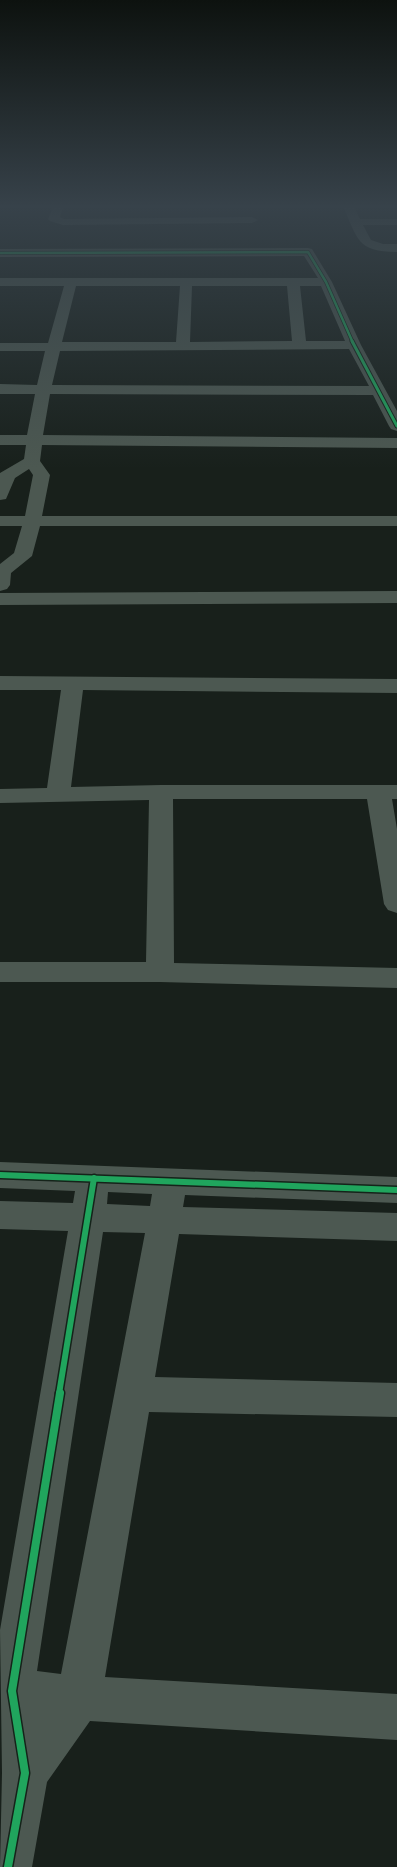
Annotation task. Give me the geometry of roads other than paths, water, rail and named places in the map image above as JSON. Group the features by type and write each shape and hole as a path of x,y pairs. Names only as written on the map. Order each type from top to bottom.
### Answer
{"street":[{"path":"1,575 23,556 34,514 42,475 32,461 35,440 52,347 67,294"},
{"path":"183,345 185,294"},
{"path":"294,294 299,345"},
{"path":"331,294 354,345 397,426"},
{"path":"0,347 354,345"},
{"path":"0,389 379,391"},
{"path":"0,440 397,443"},
{"path":"0,495 7,475 32,461"},
{"path":"0,502 34,514 57,502"},
{"path":"0,521 34,514 397,521"},
{"path":"0,599 397,597"},
{"path":"0,683 397,686"},
{"path":"58,795 73,683"},
{"path":"160,972 161,792"},
{"path":"0,796 161,792 387,792 397,904"},
{"path":"0,972 160,972 397,978"},
{"path":"0,1175 397,1190"},
{"path":"8,1867 25,1773 12,1692 86,1218 94,1178"},
{"path":"25,1773 79,1698 171,1181"},
{"path":"0,1215 397,1227"},
{"path":"133,1394 397,1400"},
{"path":"12,1692 79,1698 397,1717"}]}
